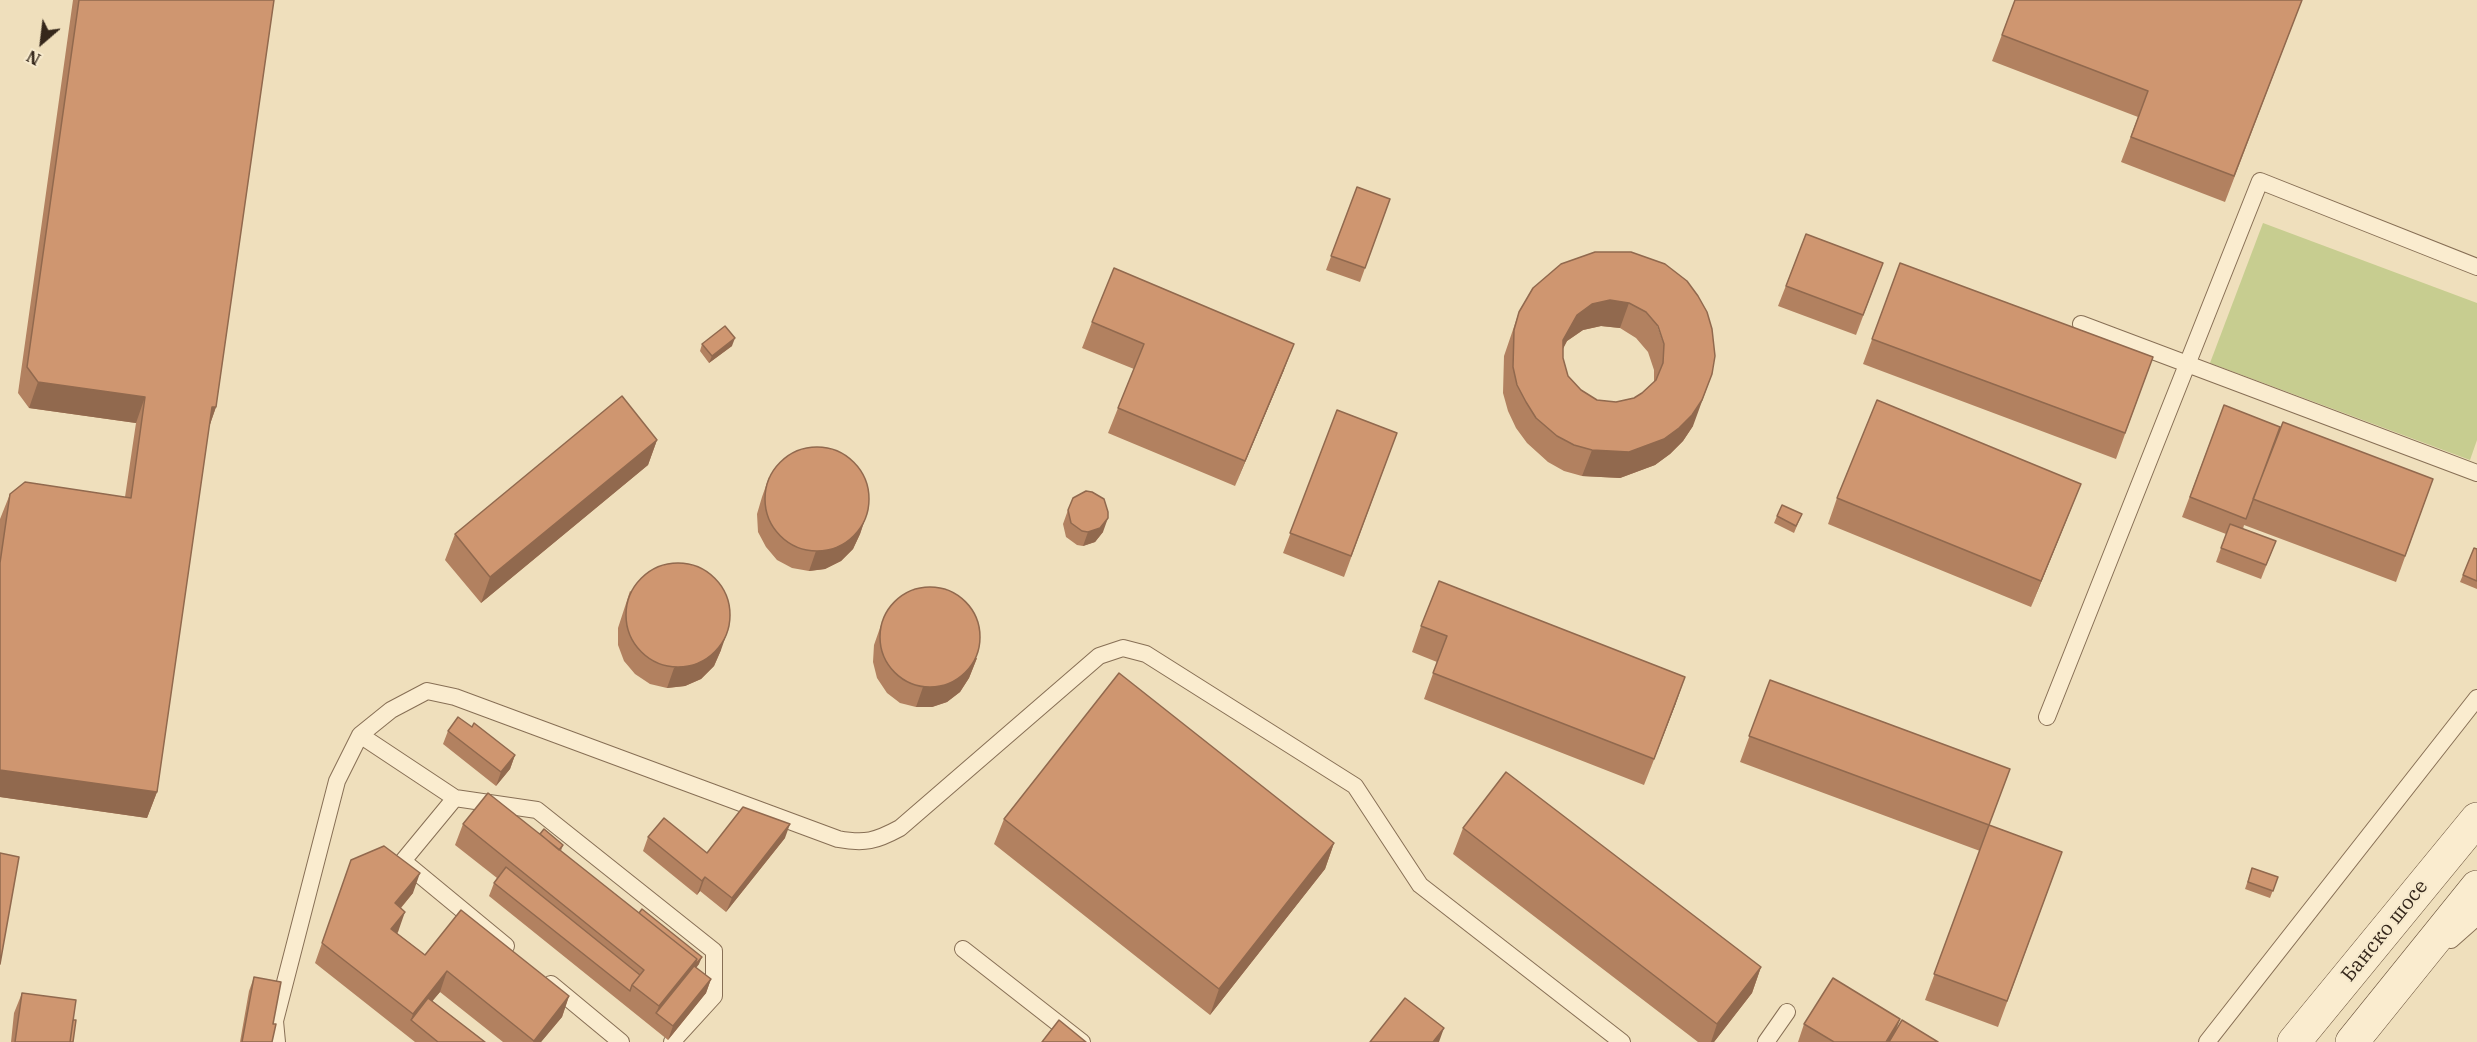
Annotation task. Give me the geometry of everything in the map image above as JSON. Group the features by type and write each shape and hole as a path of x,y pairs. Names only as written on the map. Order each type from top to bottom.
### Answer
{"main road":[{"name":"Банско шосе","path":"2294,1042 2477,819"},
{"path":"2352,1042 2477,887"}],"lane":[{"path":"2048,717 2260,181 2477,267"},
{"path":"2081,324 2477,473"},
{"path":"278,1042 274,1021 337,781 360,735 391,710 427,691 455,697 838,839 858,843 879,839 900,828 1099,656 1123,648 1146,654 1355,786 1420,885 1622,1042"},
{"path":"2207,1042 2477,699"},
{"path":"360,735 455,798 537,810 714,951 714,996 672,1042"},
{"path":"455,798 403,861 521,959"},
{"path":"2383,1001 2477,917"},
{"path":"963,949 1082,1042"},
{"path":"540,974 621,1042"},
{"path":"1766,1042 1787,1012"}],"green space":[{"path":"2263,223 2477,303 2477,440 2470,460 2210,363"}],"building":[{"path":"79,0 274,0 216,407 212,407 157,792 0,770 0,563 10,494 25,482 131,498 145,397 38,382 27,367"},
{"path":"2015,0 2302,0 2234,176 2131,137 2148,91 2002,35"},
{"path":"1357,187 1390,199 1365,268 1331,256"},
{"path":"1806,234 1883,263 1863,315 1786,286"},
{"path":"1595,252 1631,252 1665,264 1687,281 1698,296 1707,312 1712,329 1715,356 1712,374 1702,400 1692,415 1664,439 1629,452 1592,450 1574,445 1557,436 1536,418 1526,402 1517,385 1513,367 1514,330 1519,312 1533,288 1561,264","holes":["1610,300 1629,303 1646,312 1658,326 1664,344 1663,363 1656,380 1634,398 1616,402 1597,400 1581,390 1568,376 1563,358 1563,340 1577,315 1592,304"]},
{"path":"1900,263 2153,357 2125,433 1872,339"},
{"path":"1114,268 1294,344 1245,461 1118,408 1144,344 1092,322"},
{"path":"725,326 735,338 712,356 702,344"},
{"path":"622,396 657,440 490,577 455,534"},
{"path":"1877,400 2081,484 2041,581 1837,498"},
{"path":"2224,405 2280,427 2246,519 2190,497"},
{"path":"1337,410 1397,433 1351,556 1290,533"},
{"path":"2283,422 2433,479 2405,556 2253,499"},
{"path":"817,447 837,451 854,462 865,479 869,499 865,519 854,536 837,547 817,551 797,547 780,536 769,519 765,499 769,479 780,462 797,451"},
{"path":"1086,491 1104,499 1108,512 1108,518 1100,528 1088,532 1082,531 1071,523 1068,510 1073,498"},
{"path":"1782,505 1802,514 1796,526 1777,516"},
{"path":"2230,524 2276,541 2266,565 2221,548"},
{"path":"2474,548 2477,549 2477,581 2463,575"},
{"path":"678,563 698,567 715,578 726,595 730,615 726,635 715,652 698,663 678,667 658,663 641,652 630,635 626,615 630,595 641,578 658,567"},
{"path":"1439,581 1685,677 1654,759 1433,673 1447,636 1421,626"},
{"path":"930,587 949,591 966,601 976,618 980,637 976,656 966,673 949,683 930,687 911,683 894,673 884,656 880,637 884,618 894,601 911,591"},
{"path":"1119,673 1334,843 1219,989 1004,819"},
{"path":"1770,680 2010,769 1989,825 1749,736"},
{"path":"458,717 472,727 474,723 515,755 501,772 448,731"},
{"path":"1506,772 1761,967 1717,1024 1463,828"},
{"path":"488,793 697,959 659,1006 632,985 644,970 463,824"},
{"path":"743,807 790,824 732,898 705,877 702,881 648,837 664,818 707,853"},
{"path":"1989,825 2062,852 2007,1001 1934,974"},
{"path":"544,829 563,845 559,850 540,834"},
{"path":"384,846 420,873 395,903 405,912 391,929 425,955 461,910 569,996 534,1041 447,971 413,1014 322,943 351,860"},
{"path":"0,853 19,857 0,964"},
{"path":"506,867 640,975 630,991 494,883"},
{"path":"2252,868 2278,877 2273,891 2248,882"},
{"path":"642,909 702,957 694,966 697,959 639,913"},
{"path":"694,966 711,979 673,1026 656,1013"},
{"path":"254,977 281,982 272,1042 242,1042"},
{"path":"1833,978 1900,1019 1886,1042 1834,1042 1804,1024"},
{"path":"22,993 76,1000 70,1042 15,1042"},
{"path":"428,998 485,1042 438,1042 411,1020"},
{"path":"1405,998 1444,1028 1433,1042 1370,1042"},
{"path":"73,1020 76,1020 73,1042 70,1042"},
{"path":"1059,1020 1086,1042 1042,1042"},
{"path":"1902,1020 1938,1042 1889,1042"}]}
